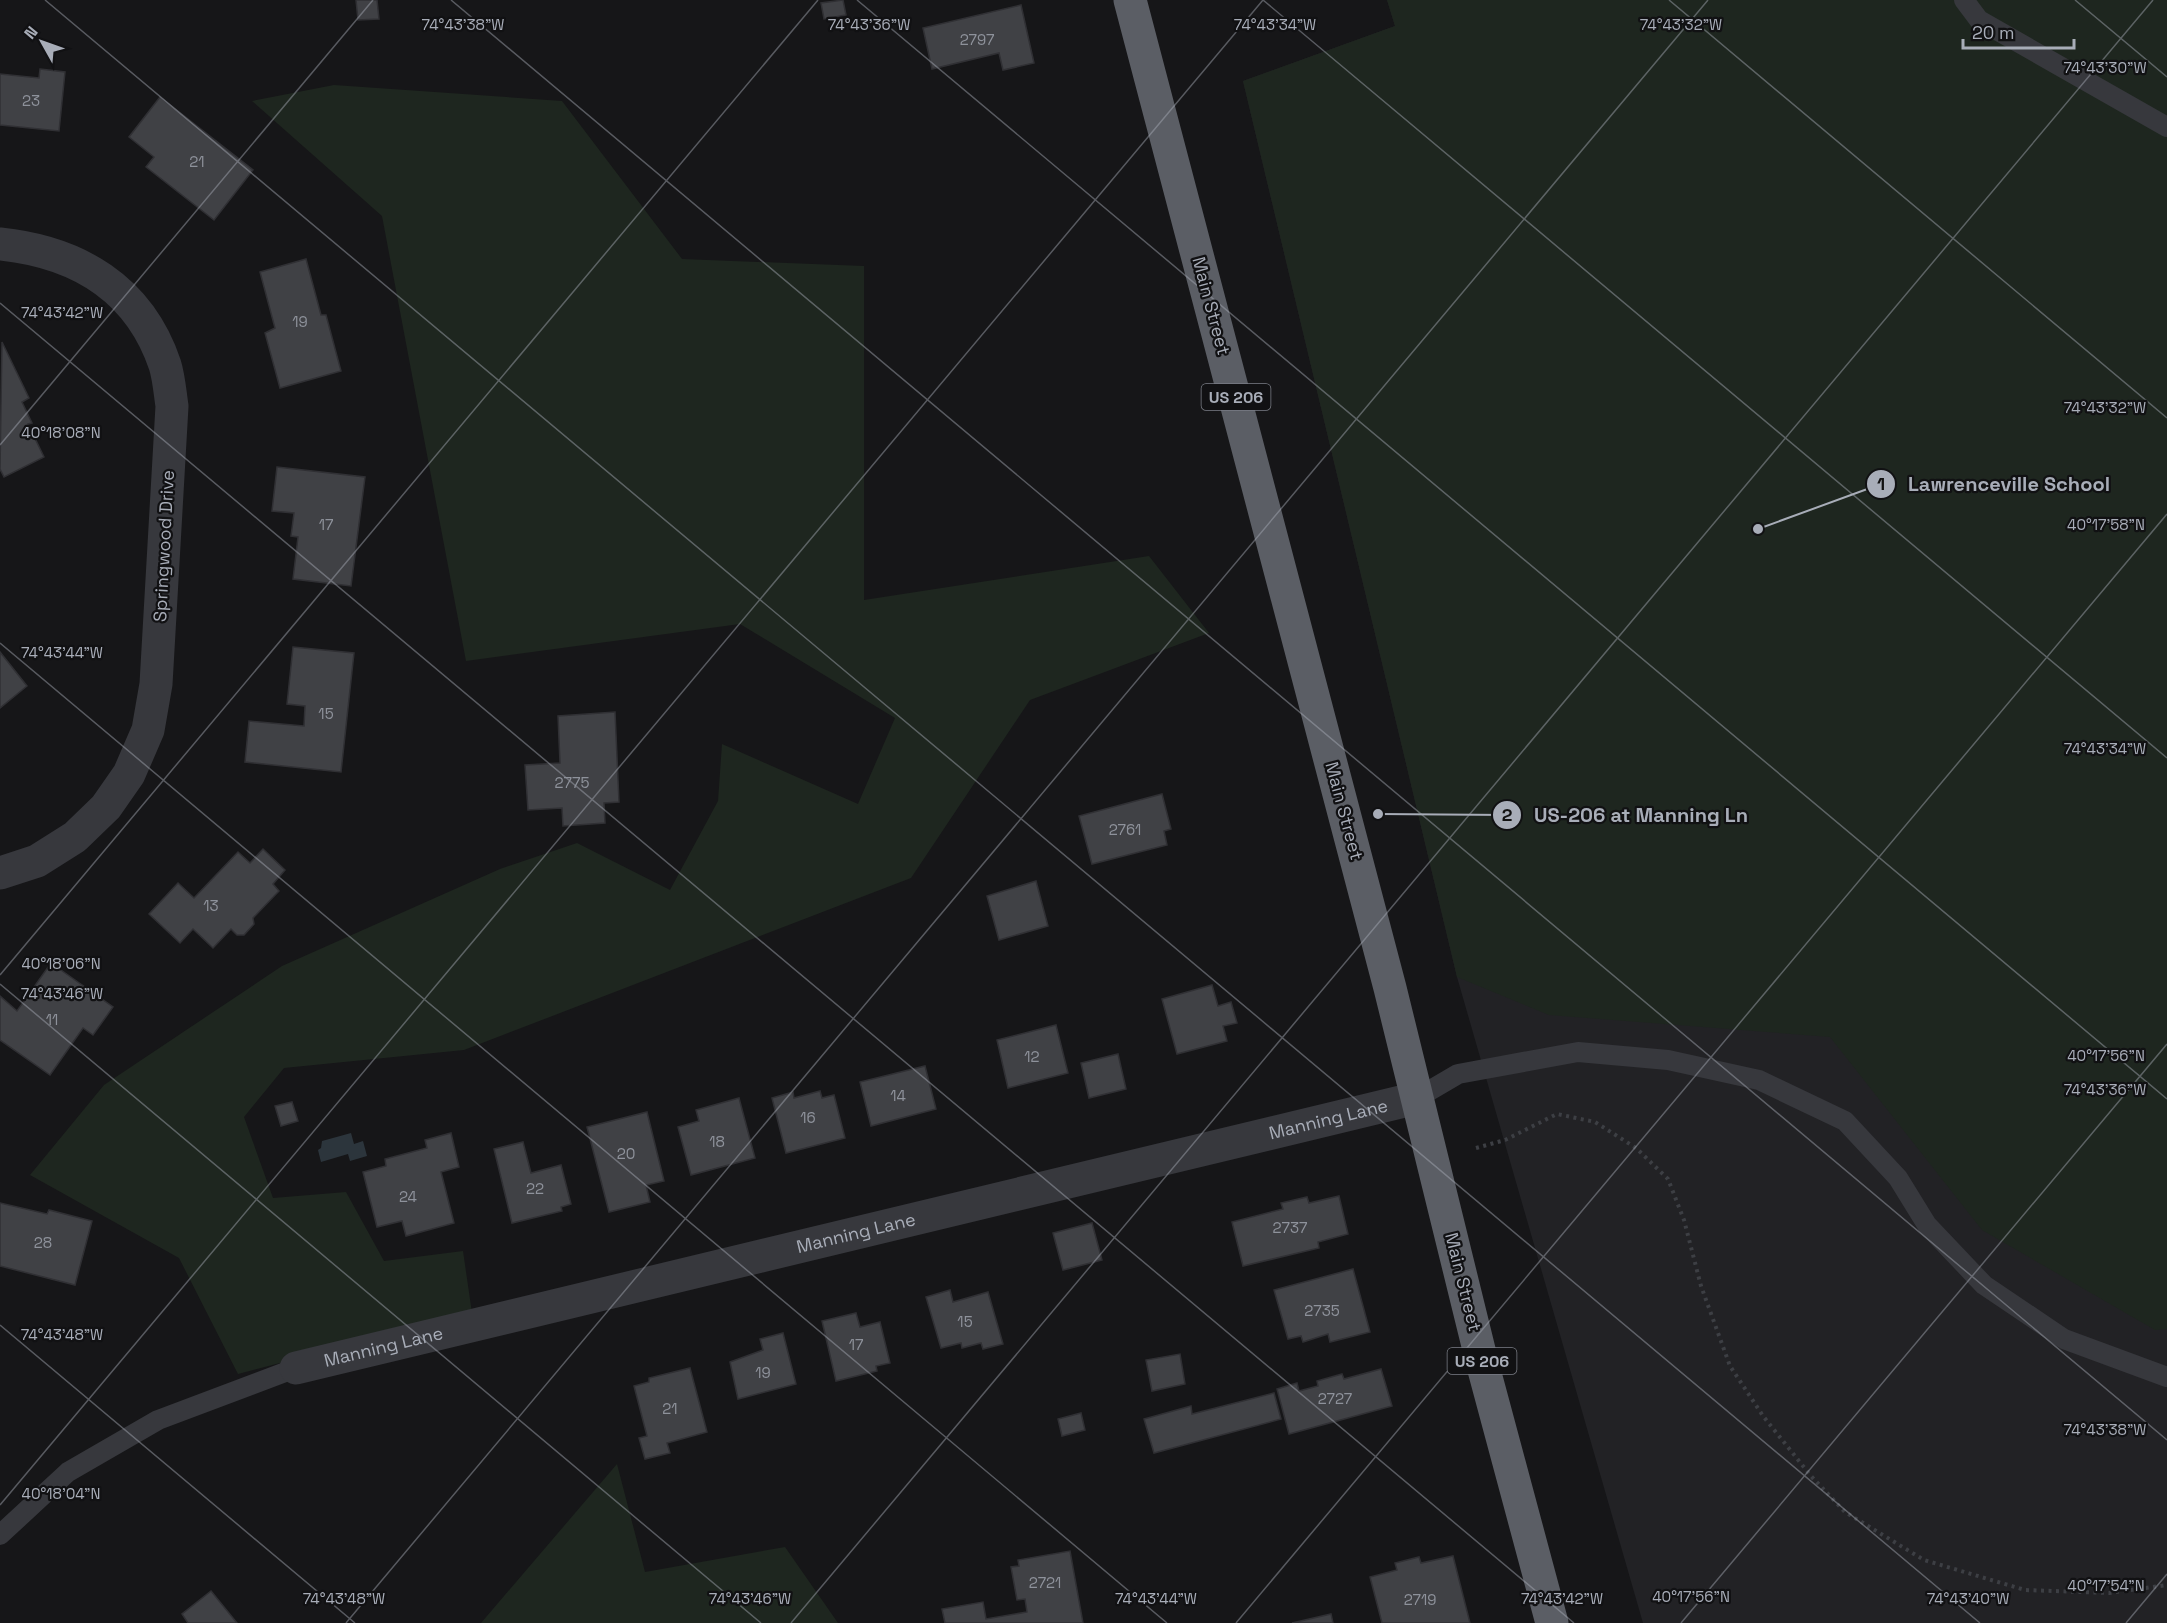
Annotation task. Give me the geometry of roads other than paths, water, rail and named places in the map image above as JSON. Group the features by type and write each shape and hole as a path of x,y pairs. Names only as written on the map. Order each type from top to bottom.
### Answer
{"highway":[{"name":"Main Street","path":"1130,0 1417,1098 1483,1366 1551,1623"}],"street":[{"name":"Springwood Drive","path":"0,244 57,254 92,270 122,294 147,326 166,366 172,406 156,684 148,730 129,774 106,807 75,837 37,861 0,873"},
{"name":"Manning Lane","path":"296,1368 1417,1098"}],"lane":[{"path":"1964,0 1979,20 2167,127"},
{"path":"1417,1098 1458,1074 1578,1052 1668,1060 1759,1080 1845,1121 1898,1178 1927,1225 1984,1285 2064,1339 2167,1377"},
{"path":"0,1535 68,1472 158,1420 296,1368"}],"place":[{"name":"Lawrenceville School","path":"1758,529"},
{"name":"US-206 at Manning Ln","path":"1378,814"}]}
